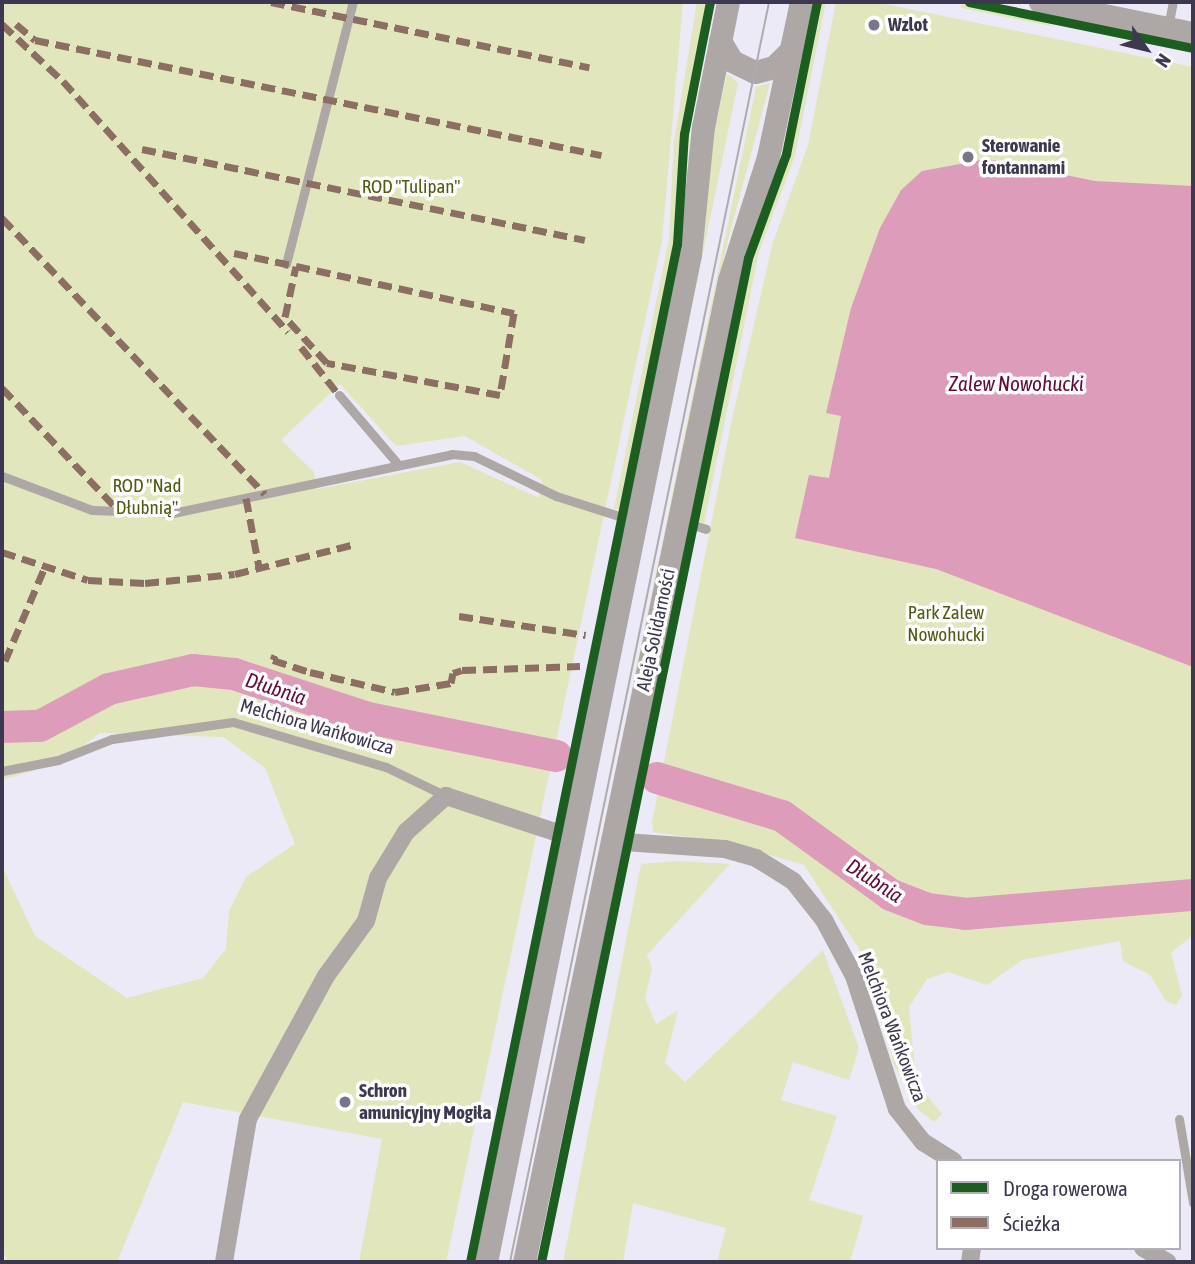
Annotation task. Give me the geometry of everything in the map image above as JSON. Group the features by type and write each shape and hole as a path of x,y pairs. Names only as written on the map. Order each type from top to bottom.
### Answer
{"street":[{"path":"486,1262 690,254 703,127 728,2"},
{"name":"Aleja Solidarności","path":"524,1262 738,239 768,157 801,2"},
{"path":"1040,2 1193,33"},
{"path":"720,41 732,61 755,72 774,67 791,50"},
{"path":"224,1262 248,1119 299,1021 366,921 379,878 406,832 446,796"},
{"name":"Melchiora Wańkowicza","path":"446,796 573,838"},
{"name":"Melchiora Wańkowicza","path":"610,841 725,849 756,858 793,881 824,920 854,976 897,1109 923,1142 951,1159"},
{"path":"1146,1250 1167,1262"}],"lane":[{"path":"286,264 353,2"},
{"path":"1168,28 1173,2"},
{"path":"339,395 396,462"},
{"path":"2,476 92,510 173,513 396,462 474,456 556,496 635,521"},
{"path":"680,521 706,529"},
{"name":"Melchiora Wańkowicza","path":"2,771 58,760 111,739 233,722 386,767 446,796"},
{"path":"1179,1119 1193,1203"}],"green space":[{"path":"2,2 683,2 662,240 446,1262 359,1262 382,1139 183,1102 117,1262 8,1262 2,1250 2,866 35,936 127,998 203,978 226,949 229,911 246,877 295,844 265,768 223,737 100,733 60,763 2,780","holes":["340,384 396,446 465,436 542,480 539,498 460,462 317,489 314,472 281,440"]},
{"path":"697,2 708,2 682,132 676,236 621,509 614,509 669,239 674,141"},
{"path":"712,2 690,131 680,245 625,508 679,246 684,141"},
{"path":"820,2 826,2 795,156 759,252 704,524 697,520 749,267 788,155"},
{"name":"Park Zalew Nowohucki","path":"836,2 875,2 1193,67 1193,935 1171,953 1182,995 1176,1005 1166,1001 1150,975 1123,961 1120,941 1022,960 987,985 948,972 927,979 909,1007 916,1082 942,1114 934,1122 919,1110 894,1065 865,958 804,865 728,843 653,832 652,822 732,419 773,242 808,145"},
{"path":"962,4 1022,14 1056,27 961,8"},
{"path":"727,74 738,83 604,734 709,154"},
{"path":"770,83 727,244 626,719 756,87"},
{"path":"676,861 730,864 647,955 652,968 645,998 656,1024 678,1010 665,1063 685,1082 823,950 859,1048 849,1080 793,1062 781,1100 837,1116 809,1200 863,1216 850,1262 717,1262 726,1228 633,1203 623,1262 563,1262 641,864"}],"water":[{"name":"Zalew Nowohucki","path":"987,159 1095,181 1193,186 1193,667 936,569 795,538 809,475 829,478 841,416 826,413 851,308 880,228 901,190 922,171"}],"waterway":[{"name":"Dłubnia","path":"2,727 40,726 109,689 193,670 234,674 368,718 556,756"},
{"name":"Dłubnia","path":"657,778 782,816 891,895 927,909 965,914 1193,895"}],"tram line":[{"path":"510,1262 769,2"}],"marked path":[{"path":"271,2 589,67"},
{"path":"2,24 63,81 288,332"},
{"path":"16,24 35,40 601,155"},
{"path":"142,149 585,240"},
{"path":"2,218 265,494"},
{"path":"234,253 296,266 514,313 500,395 327,363 285,317 296,266"},
{"path":"301,347 339,395"},
{"path":"2,388 120,512"},
{"path":"246,498 259,567"},
{"path":"2,552 88,580 145,583 235,574 355,544"},
{"path":"5,661 44,569"},
{"path":"459,616 586,635"},
{"path":"275,655 273,660 310,672 395,692 451,683 453,673 462,670 580,666"}],"cycle path":[{"path":"470,1262 677,244 684,134 710,2"},
{"path":"541,1262 748,258 786,154 817,2"},
{"path":"969,2 1193,48"}],"place":[{"name":"Wzlot","path":"874,25"},
{"name":"Sterowanie fontannami","path":"968,157"},
{"name":"Schron amunicyjny Mogiła","path":"345,1102"}],"park label":[{"name":"ROD \"Tulipan\"","path":"411,187"},
{"name":"ROD \"Nad Dłubnią\"","path":"147,497"}]}
